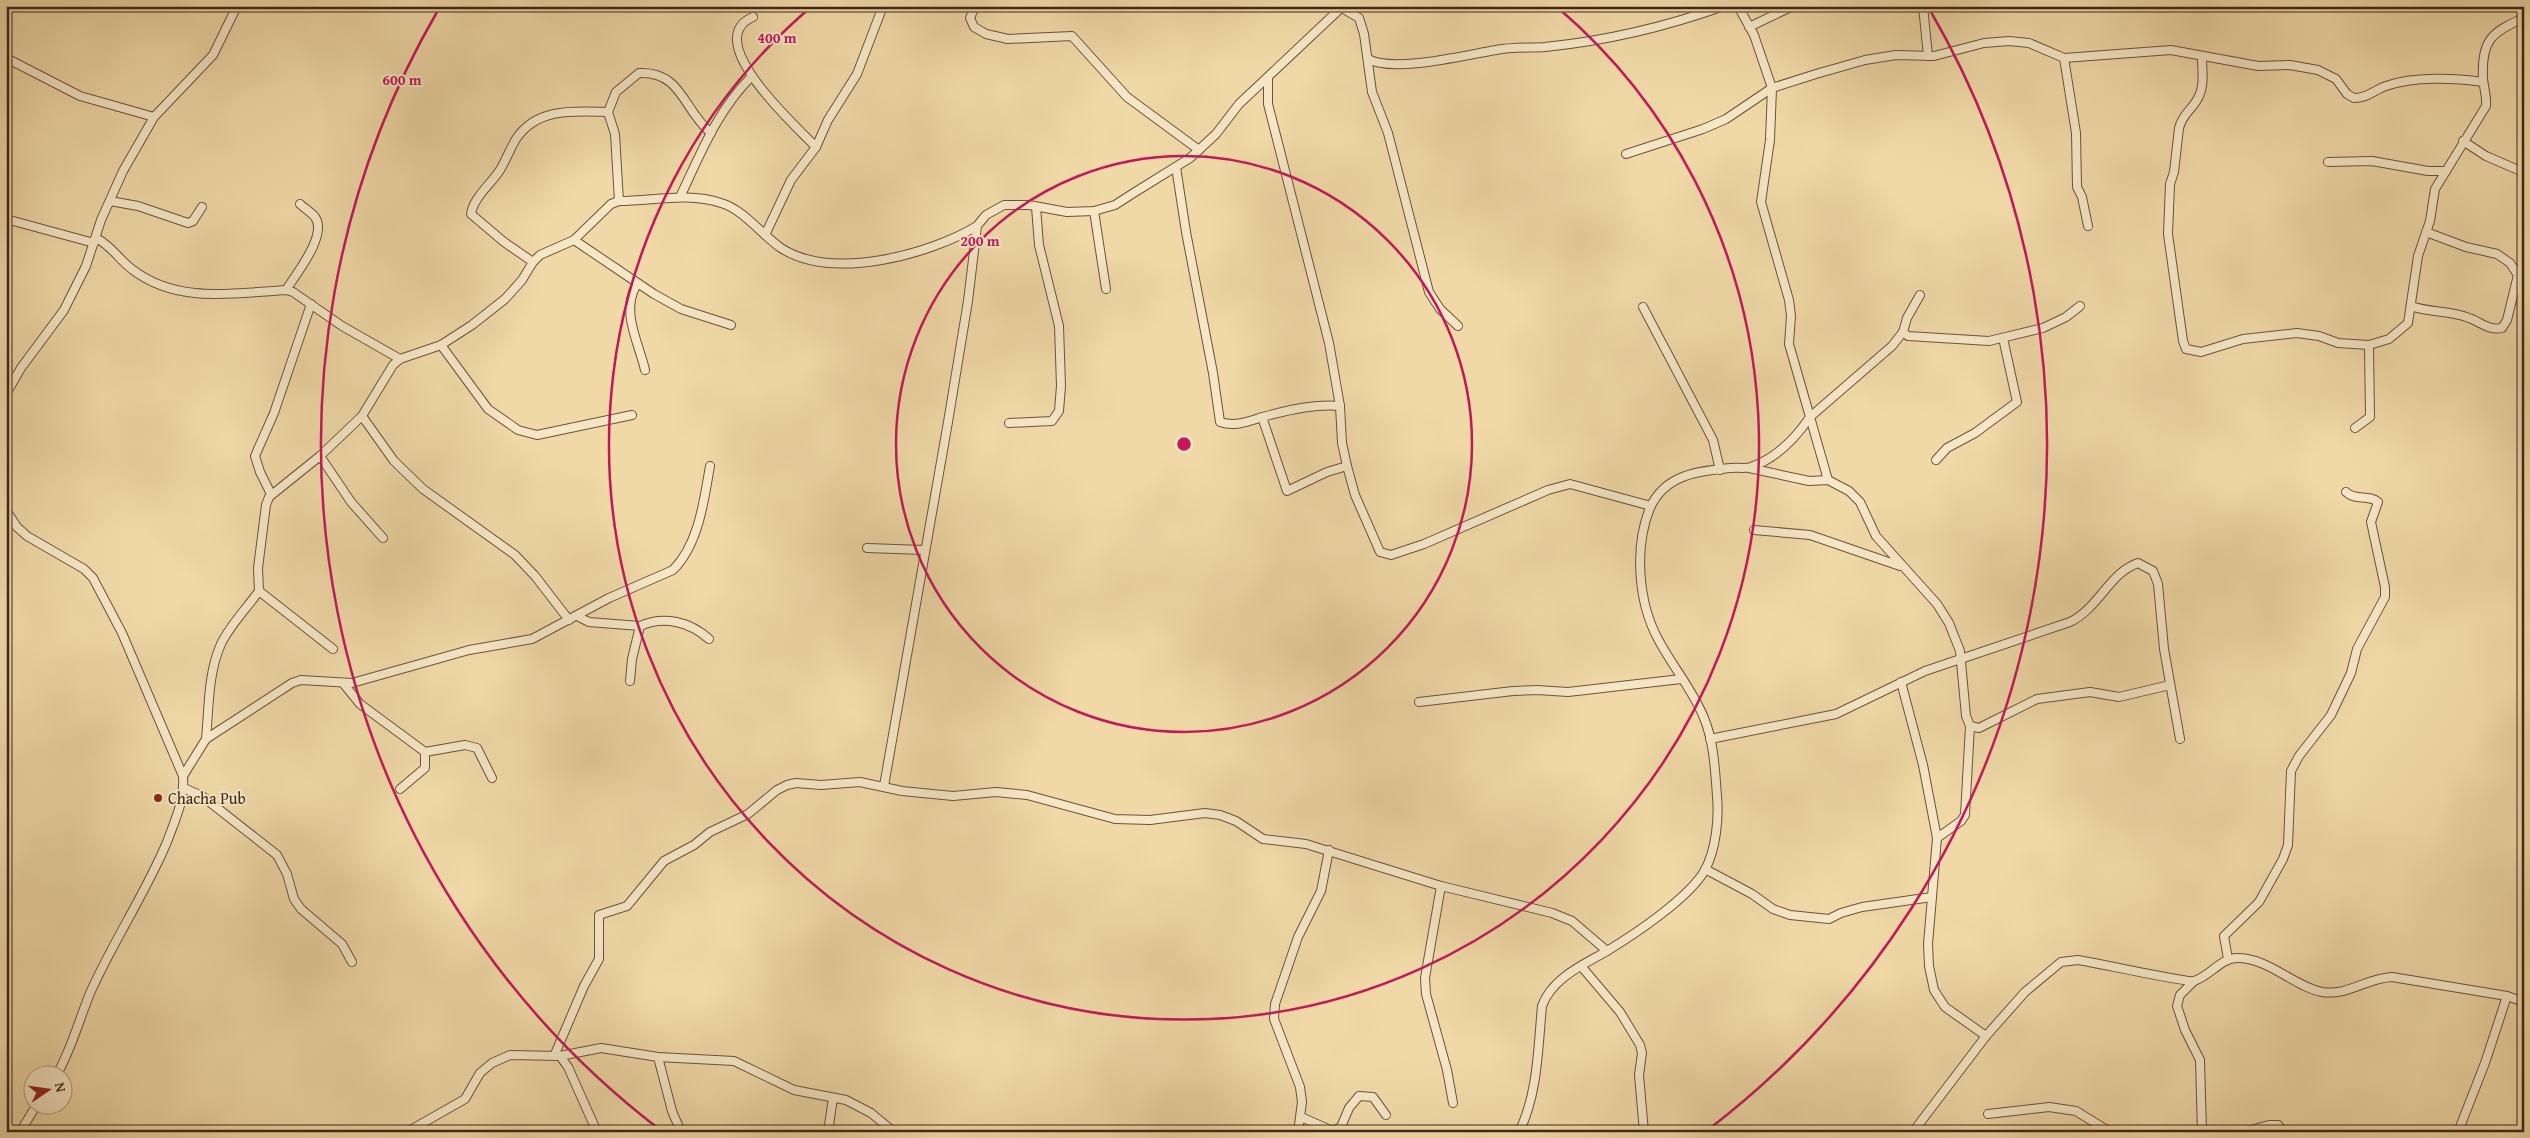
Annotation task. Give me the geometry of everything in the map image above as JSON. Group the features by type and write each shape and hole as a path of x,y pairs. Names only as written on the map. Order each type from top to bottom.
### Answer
{"street":[{"path":"6,394 22,368 64,310 86,266 110,200 123,171 154,117 213,54 237,6"},
{"path":"765,235 791,180 816,147 828,120 857,74 883,6"},
{"path":"975,6 970,18 974,27 996,38 1072,36 1128,97 1199,150"},
{"path":"1368,59 1380,64 1433,61 1498,49 1579,42 1617,35 1724,6"},
{"path":"1738,6 1750,27 1772,88 1770,140 1762,202 1789,300 1789,344 1828,480"},
{"path":"1750,27 1793,6"},
{"path":"1923,6 1928,56"},
{"path":"206,739 212,672 216,658 227,634 260,591 258,568 266,505 271,494 320,456 362,416 393,365 400,359 441,345 505,299 522,280 533,262 550,250 574,240 611,204 619,201 699,197 723,203 796,256 819,262 844,263 906,255 956,238 977,226 986,215 1004,205 1036,207 1067,212 1094,211 1115,204 1176,167 1199,150 1216,134 1240,104 1343,7 1358,18 1368,59 1372,92 1388,133 1428,292 1440,309 1458,326"},
{"path":"753,17 744,21 738,29 739,44 751,77 816,147"},
{"path":"2202,57 2202,88 2198,99 2182,117 2168,206 2168,234 2172,269 2183,342 2186,349 2201,352 2244,339 2297,333 2319,336 2338,343 2369,345 2389,339 2408,323 2418,256 2430,221 2435,189 2486,106 2485,58 2490,37 2497,31 2524,18"},
{"path":"1626,154 1703,129 1726,119 1772,88 1865,60 1896,55 1928,56 1984,43 2009,41 2029,43 2064,58 2170,50 2258,66 2290,66 2318,70 2336,79 2347,94 2354,98 2372,95 2384,86 2397,83 2442,78 2484,82"},
{"path":"6,58 80,96 154,117"},
{"path":"2064,58 2076,133 2077,187 2082,197 2088,226"},
{"path":"619,201 614,134 608,112 612,98 624,84 639,73 664,76 674,85 700,124 711,133"},
{"path":"680,197 711,133 740,88 751,77"},
{"path":"1268,79 1268,104 1312,272 1340,406 1342,443 1347,466 1355,495 1373,540 1380,552 1391,555 1459,530 1548,490 1570,484 1651,506"},
{"path":"533,262 504,242 470,214 472,206 500,170 516,138 531,124 543,116 570,110 608,112"},
{"path":"2463,142 2486,156 2523,172"},
{"path":"2328,162 2372,162 2428,171 2446,171"},
{"path":"1176,167 1220,422 1241,424 1262,417 1317,405 1340,406"},
{"path":"110,200 138,206 188,223 193,221 202,207"},
{"path":"286,290 309,252 319,231 314,216 300,204"},
{"path":"1009,423 1052,421 1059,411 1061,386 1059,326 1039,245 1036,207"},
{"path":"1094,211 1106,289"},
{"path":"6,218 108,244 132,270 176,291 221,294 286,290 293,292 342,326 400,359"},
{"path":"884,786 968,301 977,226"},
{"path":"2411,306 2422,310 2455,313 2492,329 2502,328 2507,320 2521,276 2510,263 2498,254 2466,247 2426,232"},
{"path":"574,240 637,284 681,309 731,325"},
{"path":"637,284 631,298 630,318 645,370"},
{"path":"1749,468 1771,458 1790,443 1810,416 1892,346 1903,332 1907,318 1920,295"},
{"path":"271,494 260,472 255,456 274,414 310,304"},
{"path":"1903,332 1908,336 1989,341 2043,328 2066,317 2080,306"},
{"path":"1643,307 1713,440 1720,470"},
{"path":"1936,460 1946,448 1999,418 2017,402 2003,338"},
{"path":"441,345 488,409 518,430 537,435 632,415"},
{"path":"2355,428 2370,417 2369,345"},
{"path":"362,416 394,461 424,489 515,556 535,576 569,620"},
{"path":"1262,417 1287,491 1313,478 1347,466"},
{"path":"320,456 351,502 383,538"},
{"path":"183,776 199,747 206,739 292,683 301,680 343,683 361,681 468,650 532,639 609,598 673,570 679,564 700,518 710,466"},
{"path":"1519,1132 1524,1121 1531,1093 1542,1006 1547,993 1557,982 1607,951 1658,916 1681,897 1705,869 1719,822 1710,739 1698,704 1681,680 1648,618 1644,594 1640,547 1651,506 1671,482 1689,473 1749,468 1809,481 1828,480 1849,491 1860,502 1876,536 1944,614 1958,640 1966,716 1970,726 1965,815 1961,821 1937,838"},
{"path":"2228,959 2224,936 2258,902 2267,890 2288,845 2291,772 2299,756 2331,715 2351,673 2357,649 2385,597 2383,575 2371,522 2378,502 2374,499 2354,497 2346,492"},
{"path":"6,510 17,527 27,536 84,569 93,578 122,633 183,776 184,788 174,822 150,881 92,991 74,1039 61,1066"},
{"path":"1754,530 1810,535 1902,567"},
{"path":"867,548 924,550"},
{"path":"1710,739 1836,714 1946,662 1961,659 2081,616 2099,600 2125,569 2138,563 2147,566 2155,576 2170,685 2180,739"},
{"path":"260,591 332,649"},
{"path":"577,616 589,622 640,626 667,619 685,624 709,639"},
{"path":"630,681 632,659 640,626"},
{"path":"1419,702 1513,691 1568,692 1681,680"},
{"path":"1901,682 1923,765 1937,838 1928,944 1928,966 1934,990 1945,1008 1986,1036"},
{"path":"343,683 360,704 425,752 465,745 478,748 492,778"},
{"path":"1970,726 1979,728 2037,698 2090,692 2119,696 2170,685"},
{"path":"400,789 425,768 425,752"},
{"path":"558,1055 584,986 599,959 599,915 627,906 634,900 664,861 694,845 710,832 748,814 777,790 796,783 821,785 860,782 884,786 902,792 953,796 996,792 1027,795 1115,818 1150,820 1205,813 1220,815 1236,821 1263,839 1298,842 1441,886 1552,913 1572,921 1607,951"},
{"path":"184,788 202,796 278,855 287,874 294,899 301,909 342,944 352,962"},
{"path":"1298,1132 1302,1117 1300,1087 1274,1019 1275,1004 1298,937 1321,891 1329,850"},
{"path":"1705,869 1752,894 1773,909 1790,915 1829,918 1856,908 1932,897"},
{"path":"1441,886 1426,986 1430,1011 1440,1039 1453,1103"},
{"path":"2202,1132 2200,1060 2185,1030 2177,1006 2180,995 2194,981 2213,972 2228,959 2240,958 2257,963 2323,992 2345,992 2378,978 2392,977 2507,996 2524,1002"},
{"path":"1913,1132 1986,1036 2025,992 2061,962 2078,960 2194,981"},
{"path":"1582,966 1620,1012 1640,1045 1642,1052 1639,1075 1644,1132"},
{"path":"2458,1132 2485,1063 2507,996"},
{"path":"407,1132 465,1099 480,1073 492,1063 510,1055 558,1055 601,1048 658,1057 734,1061 794,1090 846,1100 871,1113 894,1132"},
{"path":"558,1055 568,1067 597,1132"},
{"path":"658,1057 672,1111 681,1132"},
{"path":"1302,1117 1334,1131 1342,1127 1350,1108 1359,1096 1365,1095 1373,1097 1386,1115"},
{"path":"828,1132 833,1098"},
{"path":"1988,1114 2049,1107 2076,1111 2110,1132"},
{"path":"20,1132 30,1116"},
{"path":"2243,1132 2269,1125 2278,1125 2283,1132"}],"place":[{"name":"Chacha Pub","path":"158,798"}]}
